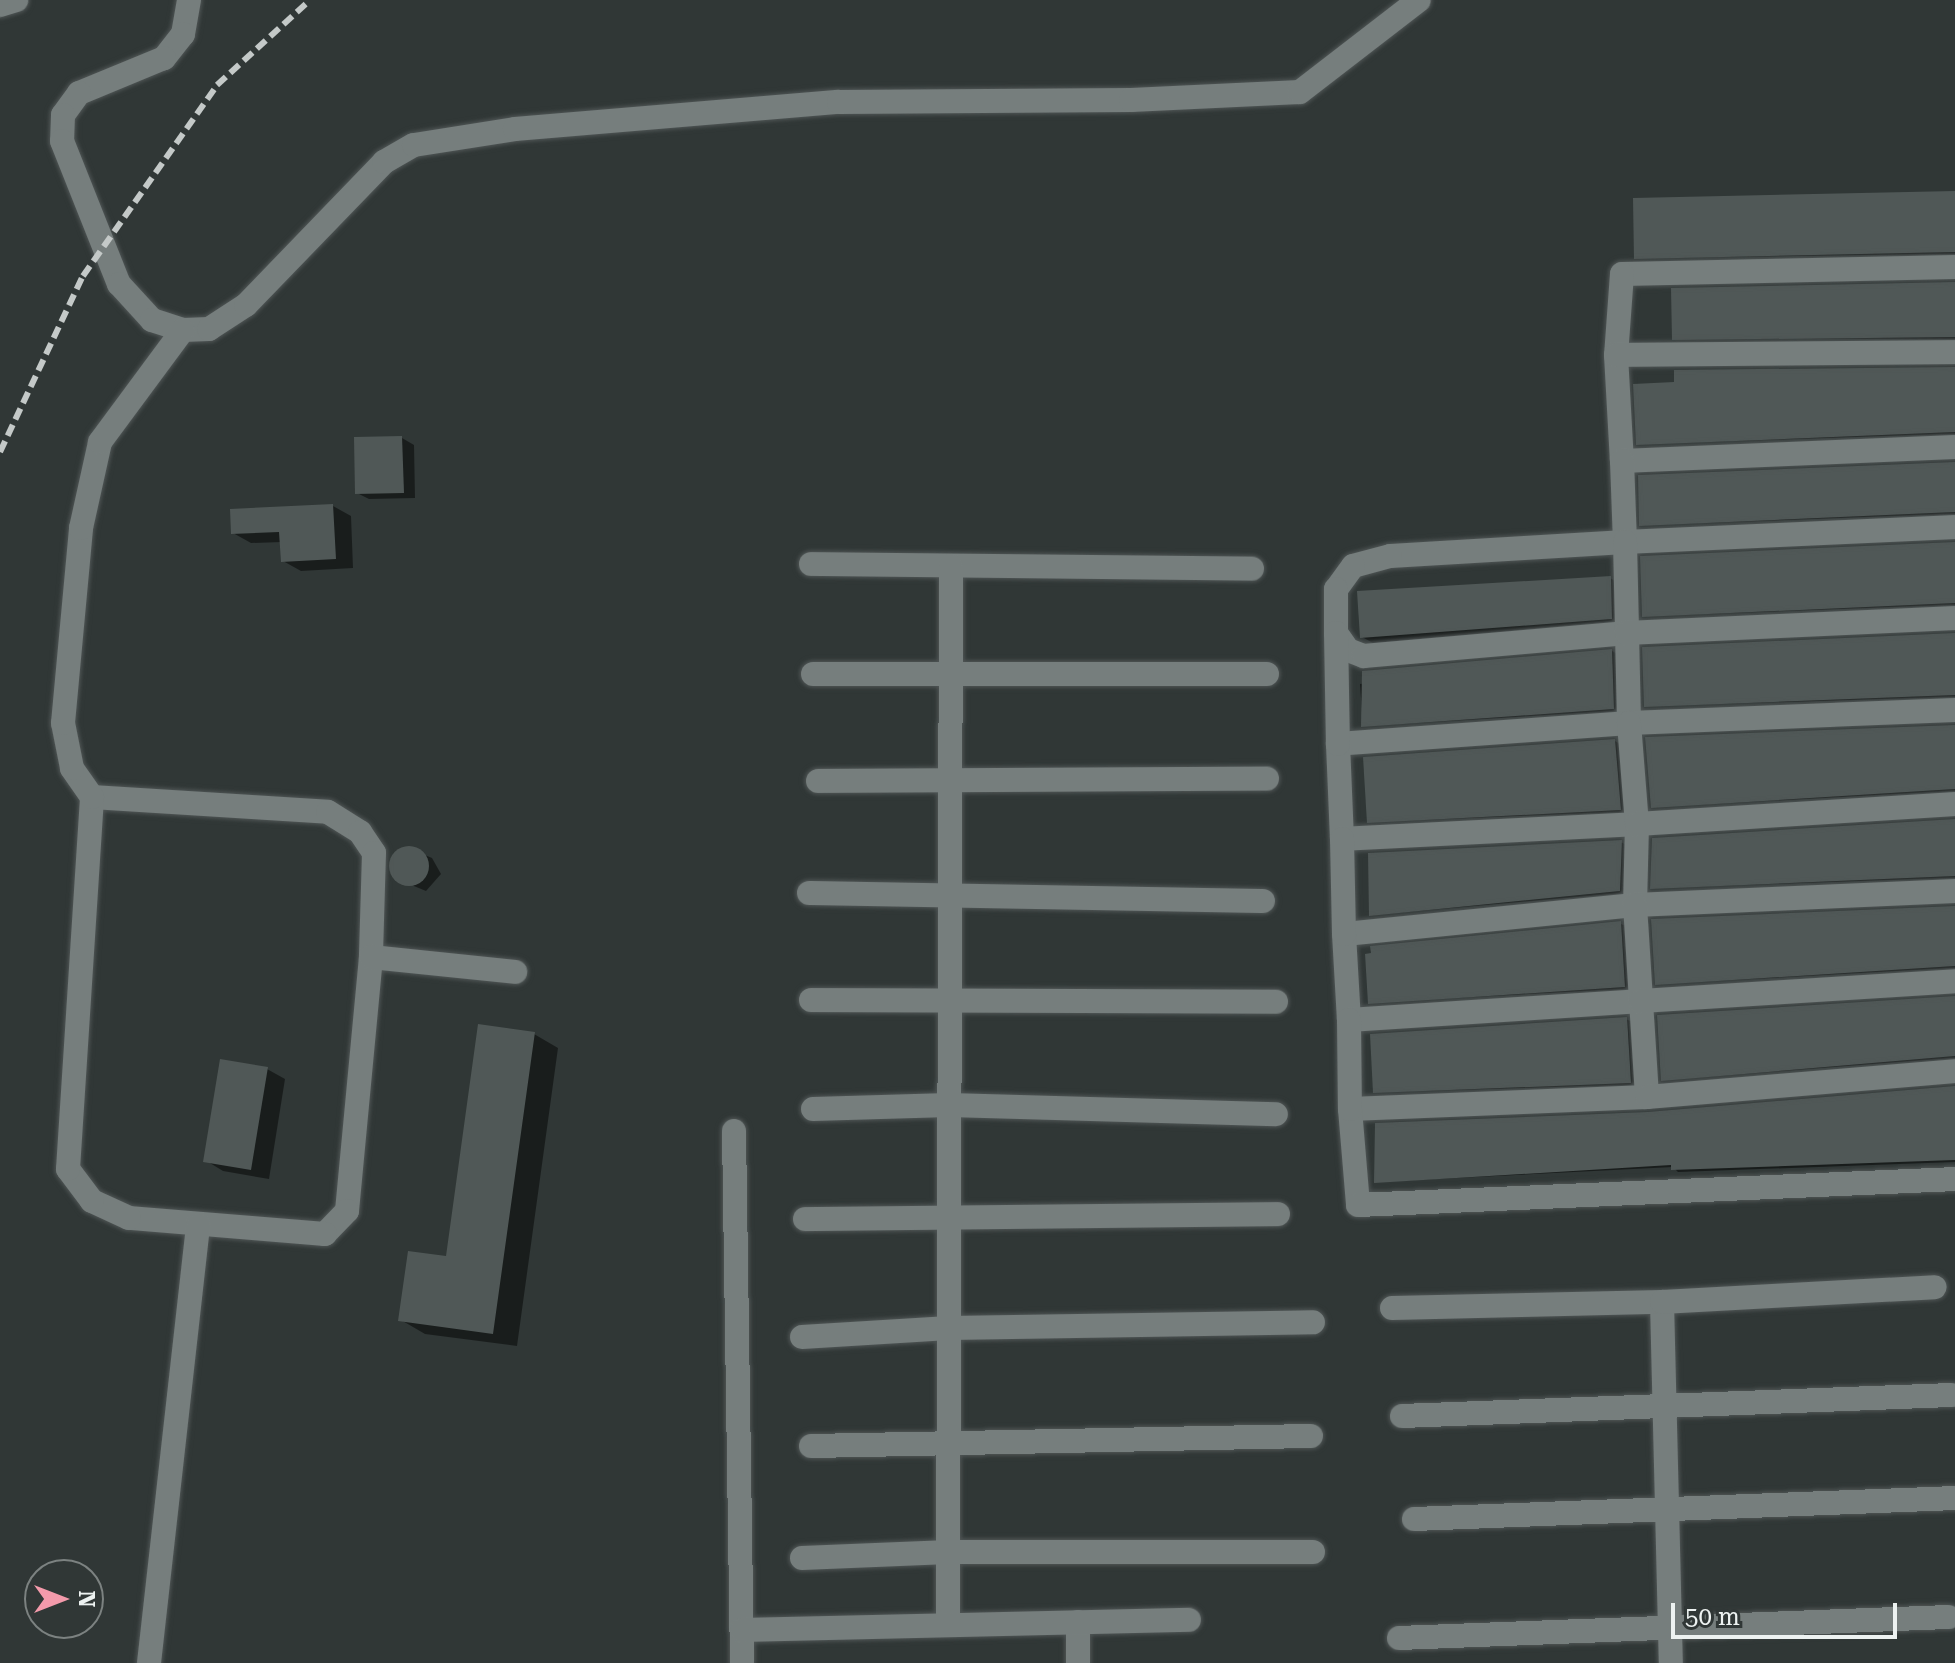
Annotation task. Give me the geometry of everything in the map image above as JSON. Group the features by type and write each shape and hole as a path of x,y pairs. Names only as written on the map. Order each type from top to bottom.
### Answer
{"lane":[{"path":"0,5 16,0"},
{"path":"189,0 183,34 164,58 79,93 63,115 62,141 119,284 152,320 183,330 209,329 246,305 384,162 414,145 515,129 839,102 1131,100 1300,92 1419,0"},
{"path":"161,24 183,34"},
{"path":"1647,1097 1635,905 1637,824 1629,723 1616,355 1622,274 1955,267"},
{"path":"92,797 328,812 360,832 374,853 371,957 347,1211 325,1234 129,1218 92,1201 68,1169 92,797 72,768 63,723 81,528 100,442 183,330"},
{"path":"1616,355 1955,352"},
{"path":"1622,461 1955,447"},
{"path":"1955,527 1390,556 1353,566 1336,589 1350,1109 1358,1205 1955,1179"},
{"path":"811,564 1252,569"},
{"path":"948,1625 951,566"},
{"path":"1336,633 1348,650 1364,656 1627,633 1955,618"},
{"path":"813,674 1267,674"},
{"path":"1338,744 1629,723 1955,710"},
{"path":"818,781 1267,779"},
{"path":"1342,839 1955,804"},
{"path":"1344,934 1635,905 1955,891"},
{"path":"809,893 950,893 1263,901"},
{"path":"371,957 515,972"},
{"path":"1349,1020 1955,981"},
{"path":"811,1000 950,998 1276,1002"},
{"path":"1350,1109 1647,1097 1955,1071"},
{"path":"813,1109 949,1105 1276,1114"},
{"path":"734,1131 742,1663"},
{"path":"805,1219 1278,1214"},
{"path":"149,1663 198,1226"},
{"path":"1392,1308 1662,1302 1935,1287"},
{"path":"1662,1302 1671,1663"},
{"path":"802,1337 949,1328 1313,1322"},
{"path":"1402,1416 1952,1395"},
{"path":"811,1446 949,1440 1311,1436"},
{"path":"1414,1519 1955,1498"},
{"path":"802,1558 949,1552 1313,1552"},
{"path":"1399,1638 1670,1625 1949,1617"},
{"path":"742,1630 1189,1620"},
{"path":"1078,1622 1078,1663"}],"building":[{"path":"1955,191 1955,252 1634,259 1633,198"},
{"path":"1955,282 1955,337 1672,340 1671,288"},
{"path":"1955,367 1955,432 1636,445 1633,384 1674,382 1674,370"},
{"path":"402,436 404,493 355,494 354,437"},
{"path":"1955,462 1955,512 1639,526 1638,475"},
{"path":"333,504 336,559 281,562 279,532 231,534 230,509"},
{"path":"1955,542 1955,603 1642,617 1640,556"},
{"path":"1611,576 1612,619 1360,638 1357,591"},
{"path":"1955,633 1955,695 1644,707 1642,647"},
{"path":"1612,649 1614,709 1361,727 1362,671"},
{"path":"1955,725 1955,789 1651,808 1645,737"},
{"path":"1615,739 1621,810 1367,823 1363,757"},
{"path":"1955,819 1955,876 1650,889 1652,838"},
{"path":"1622,840 1620,891 1369,916 1368,853"},
{"path":"409,846 423,852 429,866 423,880 409,886 395,880 389,866 395,852"},
{"path":"1955,906 1955,966 1655,985 1651,919"},
{"path":"1621,921 1625,987 1368,1004 1365,954 1371,953 1370,946"},
{"path":"1955,996 1955,1056 1661,1081 1657,1015"},
{"path":"1627,1017 1631,1083 1373,1093 1370,1034"},
{"path":"478,1024 535,1032 493,1334 398,1321 408,1251 446,1256"},
{"path":"220,1059 268,1067 251,1170 203,1162"},
{"path":"1955,1086 1955,1160 1671,1170 1671,1165 1374,1183 1375,1123 1648,1112"}],"railway":[{"path":"0,452 83,276 217,85 310,0"}]}
